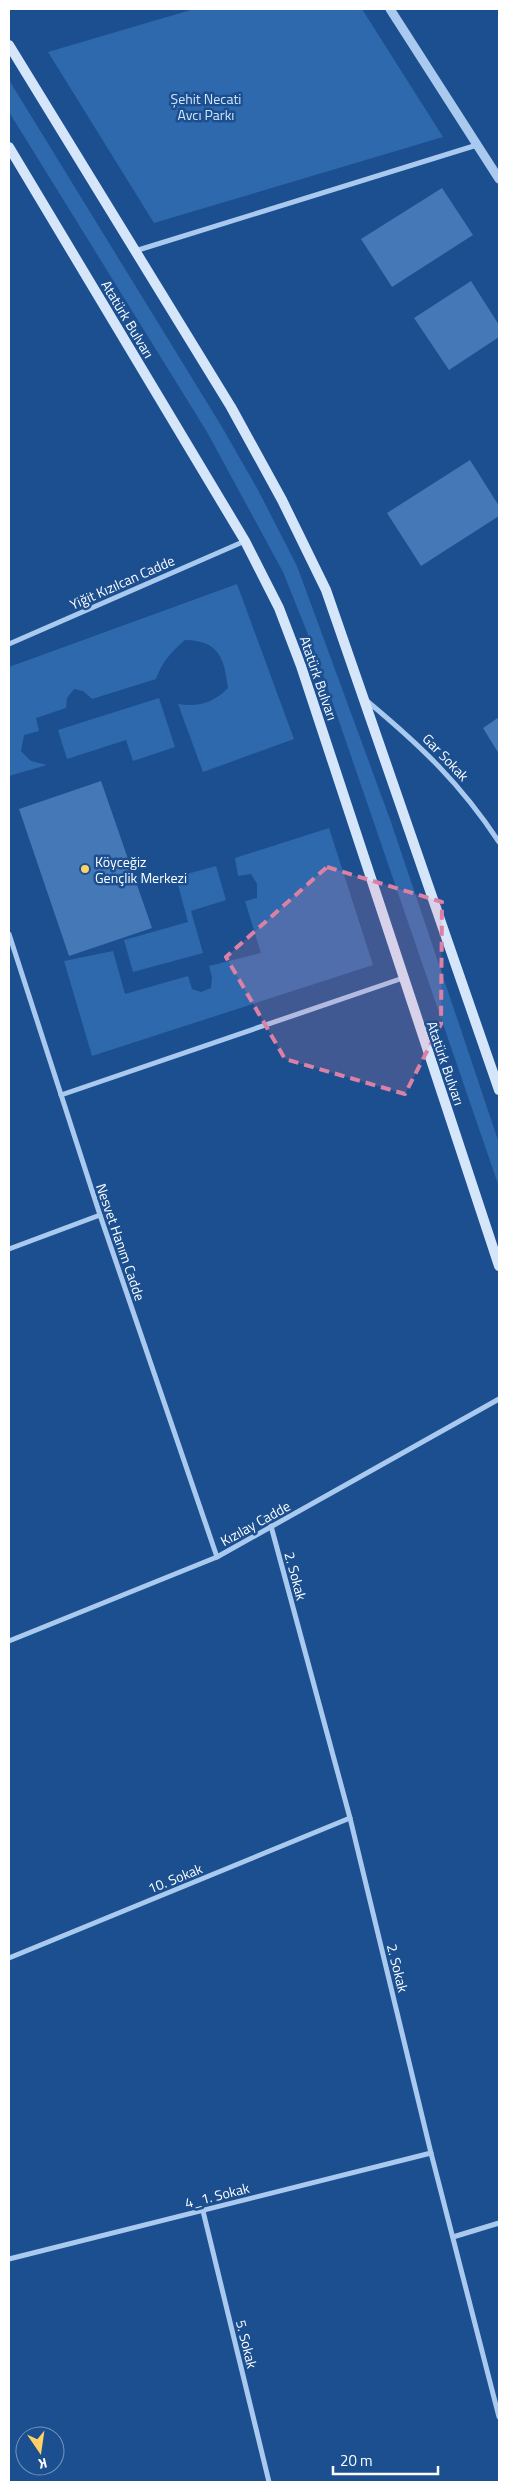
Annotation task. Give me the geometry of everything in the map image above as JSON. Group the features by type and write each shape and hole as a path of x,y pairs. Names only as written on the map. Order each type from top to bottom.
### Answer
{"main road":[{"path":"9,44 230,407 302,540 326,590 499,1090"},
{"name":"Atatürk Bulvarı","path":"9,147 245,541 279,608 301,666 499,1266"}],"street":[{"path":"390,9 499,179"},
{"path":"135,251 478,145"},
{"name":"Yiğit Kızılcan Cadde","path":"9,644 245,541"},
{"name":"Gar Sokak","path":"364,699 417,743 449,775 475,806 499,842"},
{"name":"Nesvet Hanım Cadde","path":"9,934 100,1215 217,1557"},
{"path":"61,1096 403,978"},
{"path":"9,1249 100,1215"},
{"name":"Kızılay Cadde","path":"9,1641 217,1557 499,1399"},
{"name":"2. Sokak","path":"271,1526 350,1818 499,2417"},
{"name":"10. Sokak","path":"9,1958 350,1818"},
{"name":"4_1. Sokak","path":"9,2260 432,2153"},
{"name":"5. Sokak","path":"203,2210 269,2482"},
{"path":"453,2237 499,2223"}],"highlighted area":[{"path":"327,867 442,902 441,1024 405,1094 285,1059 226,957"}],"green space":[{"name":"Şehit Necati Avcı Parkı","path":"194,9 362,9 443,137 154,223 48,52"},
{"path":"9,80 222,427 258,490 297,566 391,822 499,1143 499,1187 317,657 283,572 207,432 9,112"},
{"path":"237,584 294,739 203,772 178,704 193,705 205,703 217,697 228,688 222,659 218,653 212,647 205,644 185,640 161,667 156,679 92,699 83,691 74,689 67,698 66,708 36,718 39,731 24,735 21,751 31,761 47,765 9,776 9,667"},
{"path":"159,698 175,747 133,761 126,740 67,759 58,730"},
{"path":"329,828 373,965 92,1056 64,961 113,951 125,994 188,976 192,989 201,992 211,988 212,977 209,966 261,953 245,901 257,898 257,884 251,874 238,876 235,858"},
{"path":"216,866 226,900 191,911 203,953 133,972 124,940 188,922 176,877"}],"building":[{"path":"442,188 473,235 392,287 361,239"},
{"path":"471,281 499,325 499,337 449,370 414,318"},
{"path":"470,460 499,506 499,516 421,566 387,513"},
{"path":"499,717 499,754 483,728"},
{"name":"Köyceğiz Gençlik Merkezi","path":"101,781 152,928 69,956 19,809"}],"place":[{"name":"Köyceğiz Gençlik Merkezi","path":"85,869"}]}
